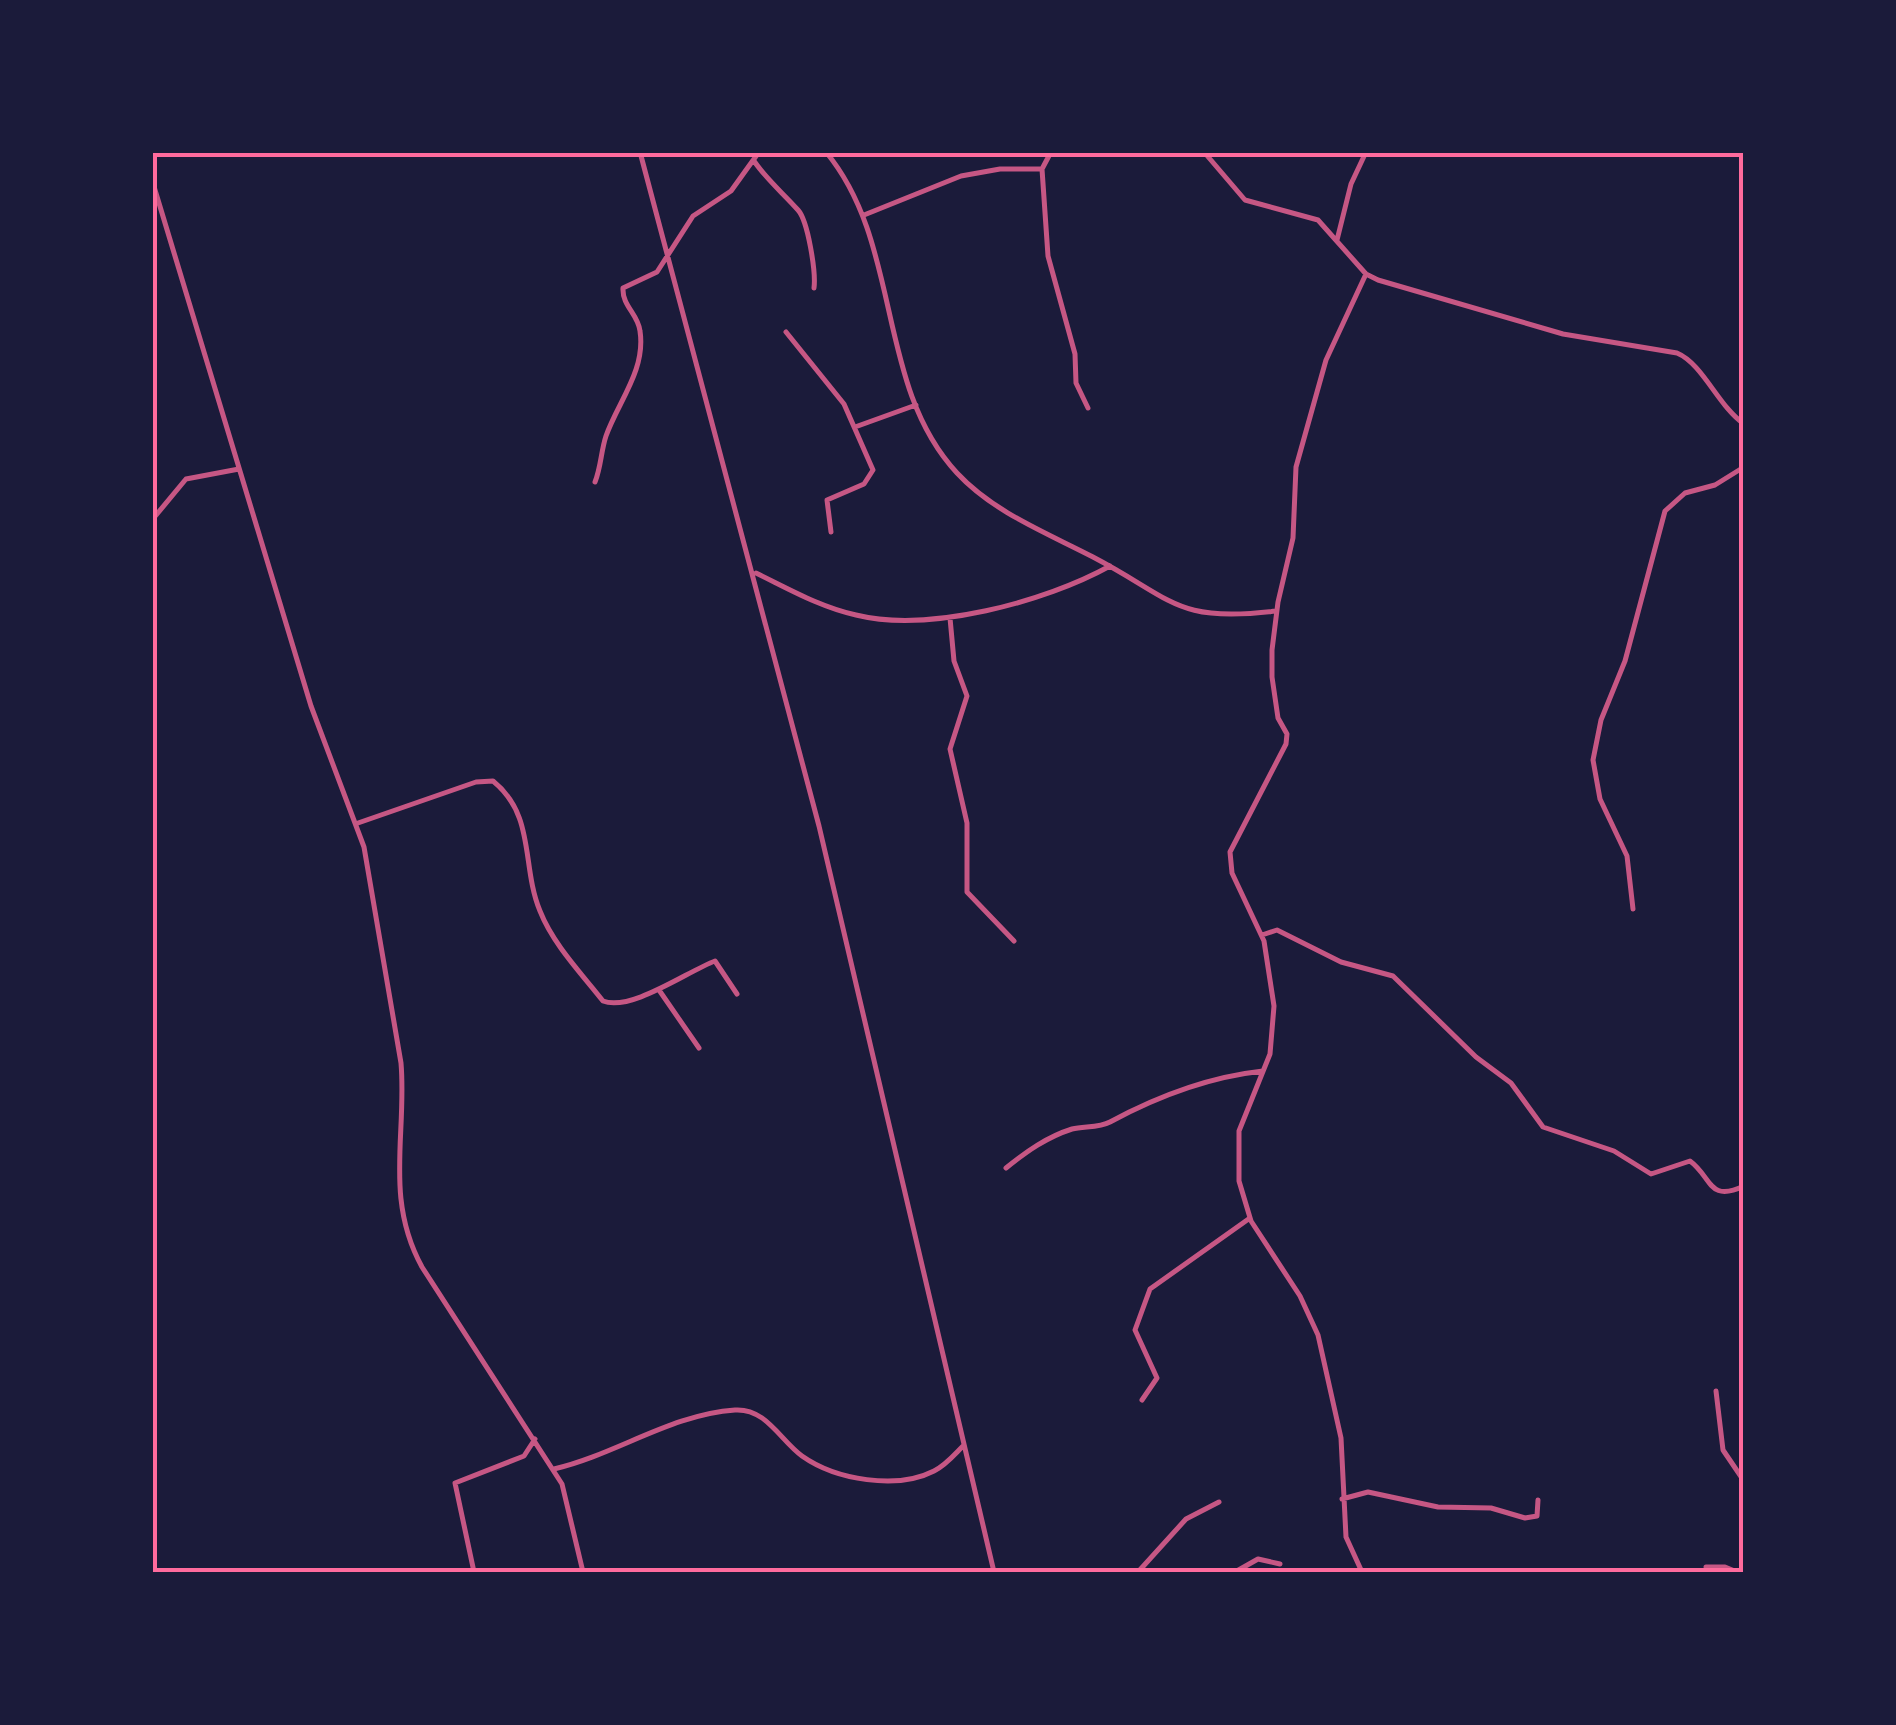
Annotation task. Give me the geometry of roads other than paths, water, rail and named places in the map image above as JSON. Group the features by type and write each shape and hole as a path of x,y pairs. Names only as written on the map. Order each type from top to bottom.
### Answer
{"street":[{"path":"640,152 823,844 994,1572"},
{"path":"595,482 610,424 633,382 639,344 640,331 623,299 623,288 657,272 693,216 730,191 759,152"},
{"path":"826,152 850,185 864,215 916,405 933,441 960,477 1004,510 1110,566 1166,601 1201,615 1276,611"},
{"path":"1050,152 1042,168 1048,256 1075,354 1076,382 1088,408"},
{"path":"1204,152 1245,200 1310,216 1366,274 1563,334 1677,352 1690,360 1723,406 1744,424"},
{"path":"1337,240 1351,184 1366,152"},
{"path":"754,161 803,216 805,238 816,265 814,288"},
{"path":"864,215 961,176 1000,169 1042,168"},
{"path":"152,180 311,706 357,823 370,868 404,1090 397,1124 406,1231 422,1267 554,1469 569,1504 583,1572"},
{"path":"1362,1572 1348,1546 1342,1500 1341,1438 1318,1334 1300,1296 1250,1218 1239,1181 1239,1131 1273,1040 1274,1006 1262,935 1229,860 1236,832 1286,744 1272,678 1276,611 1293,538 1296,467 1326,360 1366,274"},
{"path":"786,332 844,404 873,476 827,500 830,532"},
{"path":"854,427 916,405"},
{"path":"1633,909 1627,856 1592,773 1601,720 1626,661 1664,511 1675,498 1715,485 1744,467"},
{"path":"152,520 186,479 239,469"},
{"path":"754,572 800,597 858,616 950,618 1050,592 1110,566"},
{"path":"950,618 952,651 967,696 950,749 967,824 967,892 985,905 992,920 1014,940"},
{"path":"357,823 476,782 493,781 518,810 526,832 532,888 542,916 603,1001 612,1004 660,990 715,961 737,994"},
{"path":"1262,935 1277,930 1341,962 1393,976 1476,1057 1511,1083 1539,1124 1552,1134 1600,1145 1652,1174 1690,1161 1716,1190 1729,1193 1744,1186"},
{"path":"660,990 699,1048"},
{"path":"1006,1168 1033,1146 1070,1130 1105,1124 1128,1110 1212,1078 1263,1071"},
{"path":"1142,1400 1156,1378 1135,1330 1148,1292 1250,1218"},
{"path":"1716,1391 1722,1450 1744,1481"},
{"path":"554,1469 596,1459 708,1415 737,1410 761,1416 808,1460 874,1479 902,1480 932,1472 964,1446"},
{"path":"474,1572 455,1484 524,1456 535,1439"},
{"path":"1342,1500 1352,1493 1368,1492 1438,1507 1496,1508 1525,1518 1536,1516 1538,1500"},
{"path":"1138,1572 1186,1519 1219,1502"},
{"path":"1235,1572 1258,1558 1280,1564"},
{"path":"1706,1567 1738,1572"}]}
